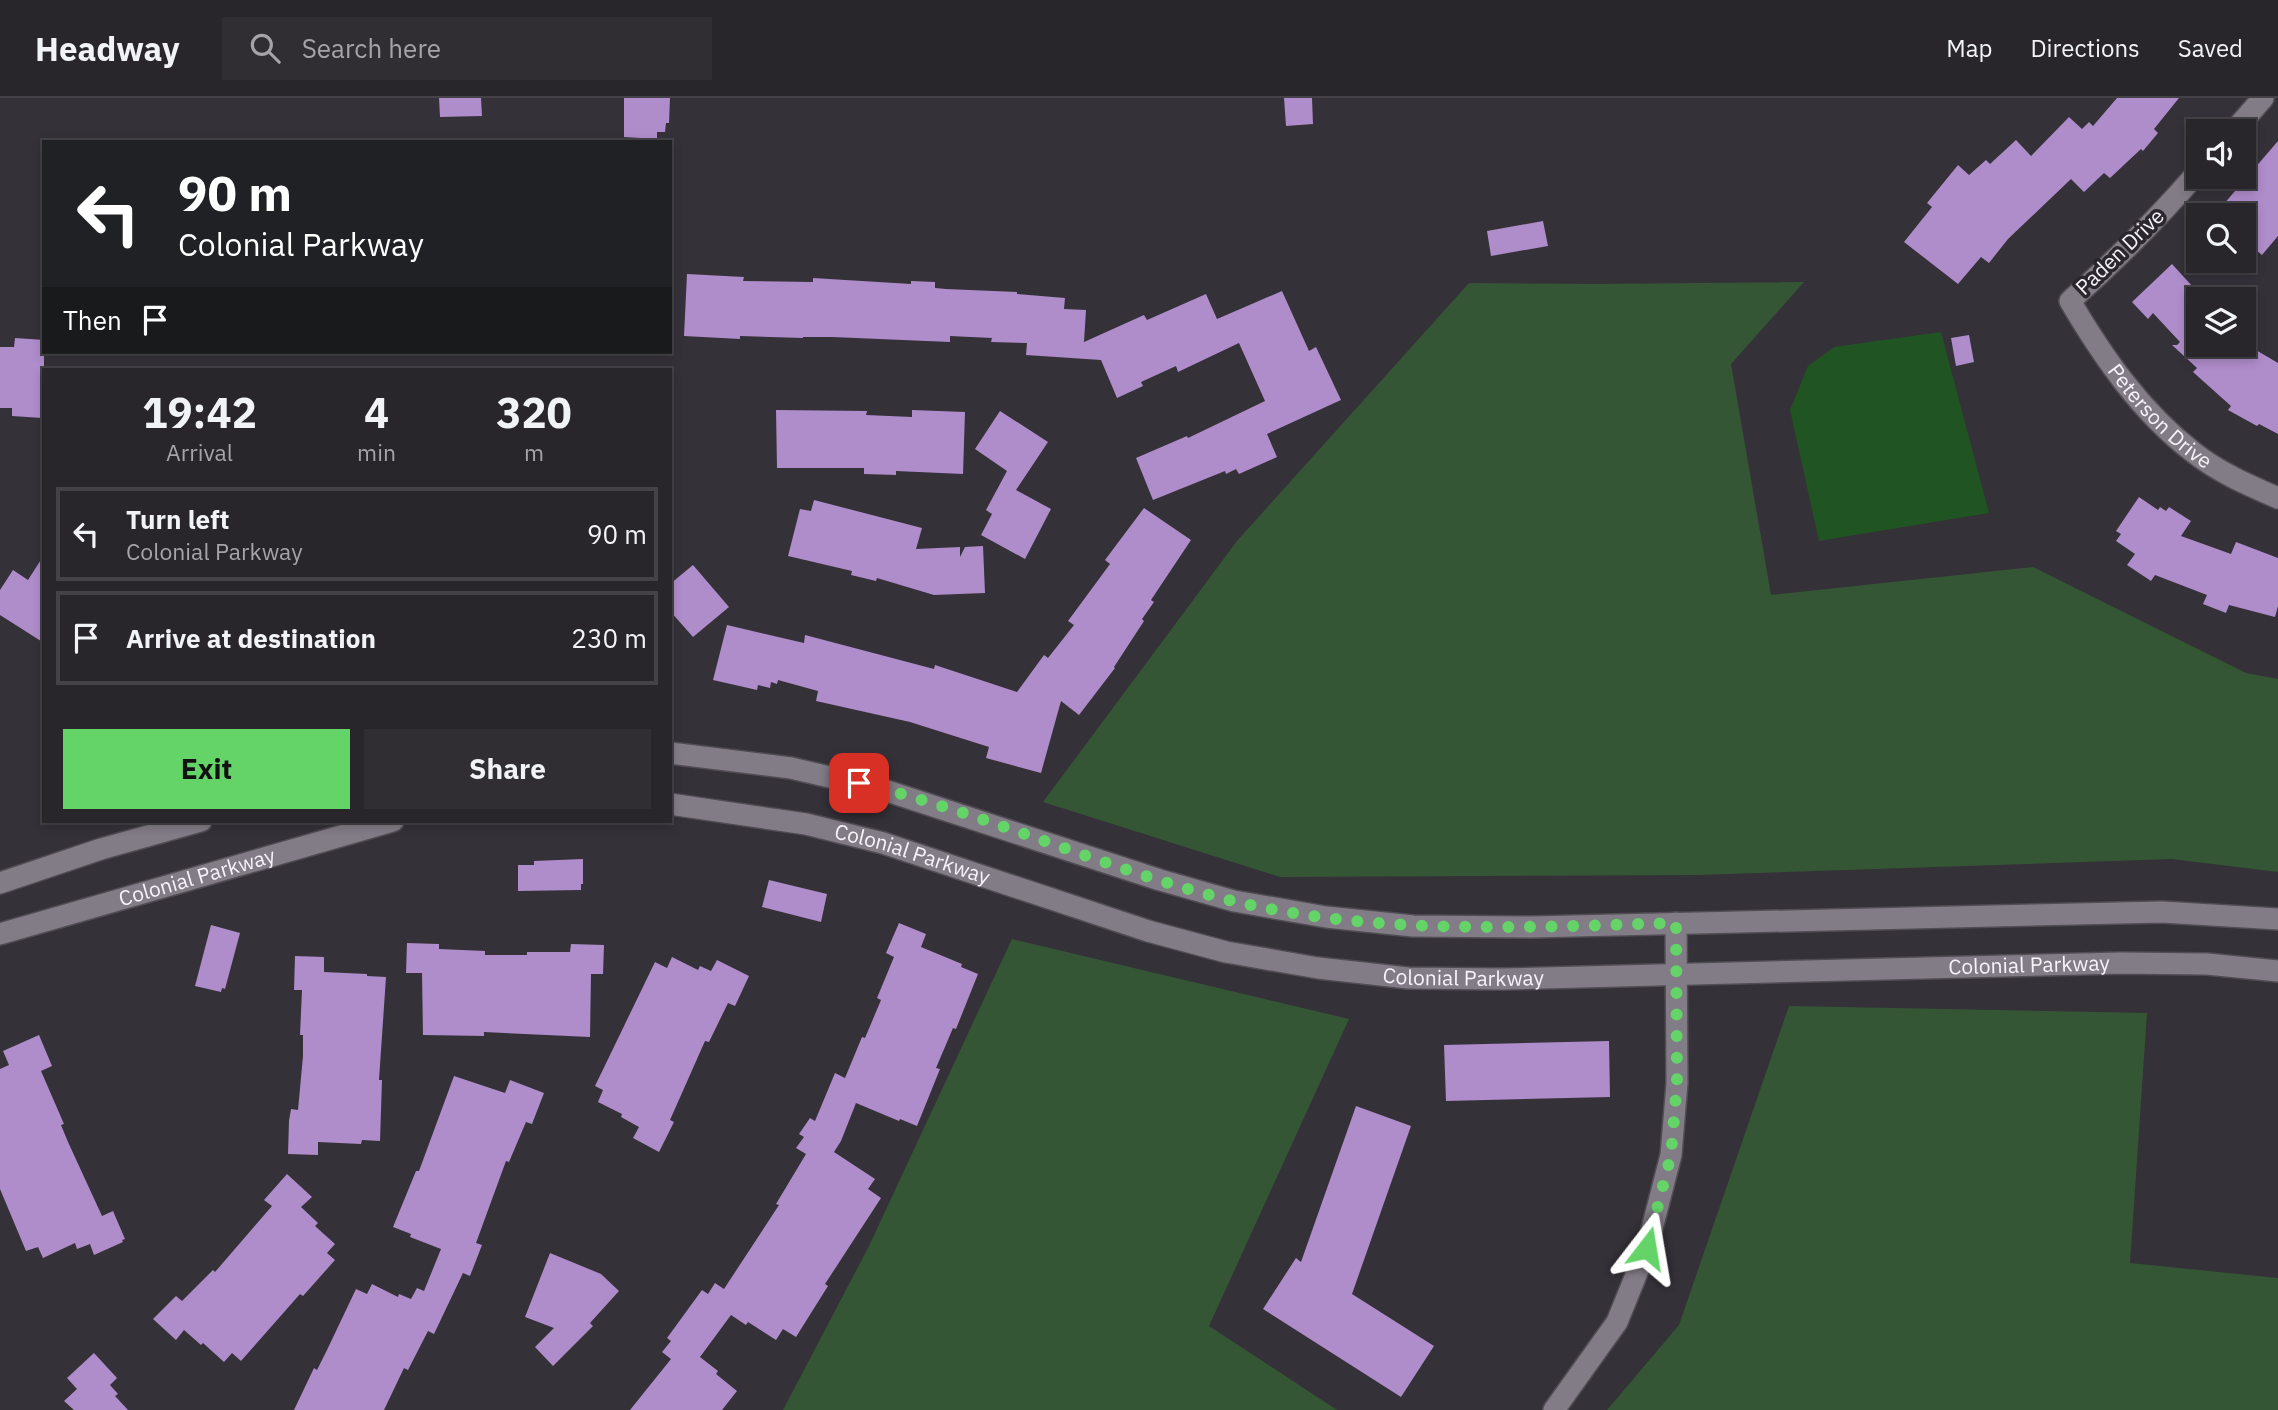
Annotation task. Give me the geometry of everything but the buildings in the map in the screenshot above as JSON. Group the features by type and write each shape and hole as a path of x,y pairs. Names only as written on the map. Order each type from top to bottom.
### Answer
{"street":[{"path":"2245,119 2263,98"},
{"name":"Paden Drive","path":"2070,301 2151,226 2186,186"},
{"name":"Peterson Drive","path":"2070,301 2092,338 2156,421 2194,453 2238,480 2278,498"},
{"path":"672,753 791,768 881,789 1160,880 1234,901 1326,917 1413,926 1532,927 2162,912 2278,919"},
{"name":"Colonial Parkway","path":"672,804 806,824 883,843 1148,931 1226,952 1318,968 1408,978 1503,979 2120,963 2207,964 2278,971"},
{"path":"0,883 101,849 194,823"},
{"name":"Colonial Parkway","path":"0,934 386,823"},
{"path":"1554,1410 1617,1322 1647,1248 1671,1155 1677,1083 1676,923"}],"shaded area":[{"path":"1804,282 1731,364 1771,595 2033,567 2246,673 2278,679 2278,872 2172,859 1698,875 1280,877 1043,802 1237,541 1469,283"},
{"path":"1941,332 1989,513 1819,541 1790,410 1808,366 1834,347"},
{"path":"1012,939 1349,1019 1209,1326 1337,1410 783,1410 869,1246"},
{"path":"1789,1006 2147,1013 2130,1263 2278,1278 2278,1410 1607,1410 1679,1325"}],"route":[{"path":"859,783 975,818 1160,880 1234,901 1326,917 1413,926 1532,927 1676,923 1677,1083 1671,1155 1647,1248"}]}
